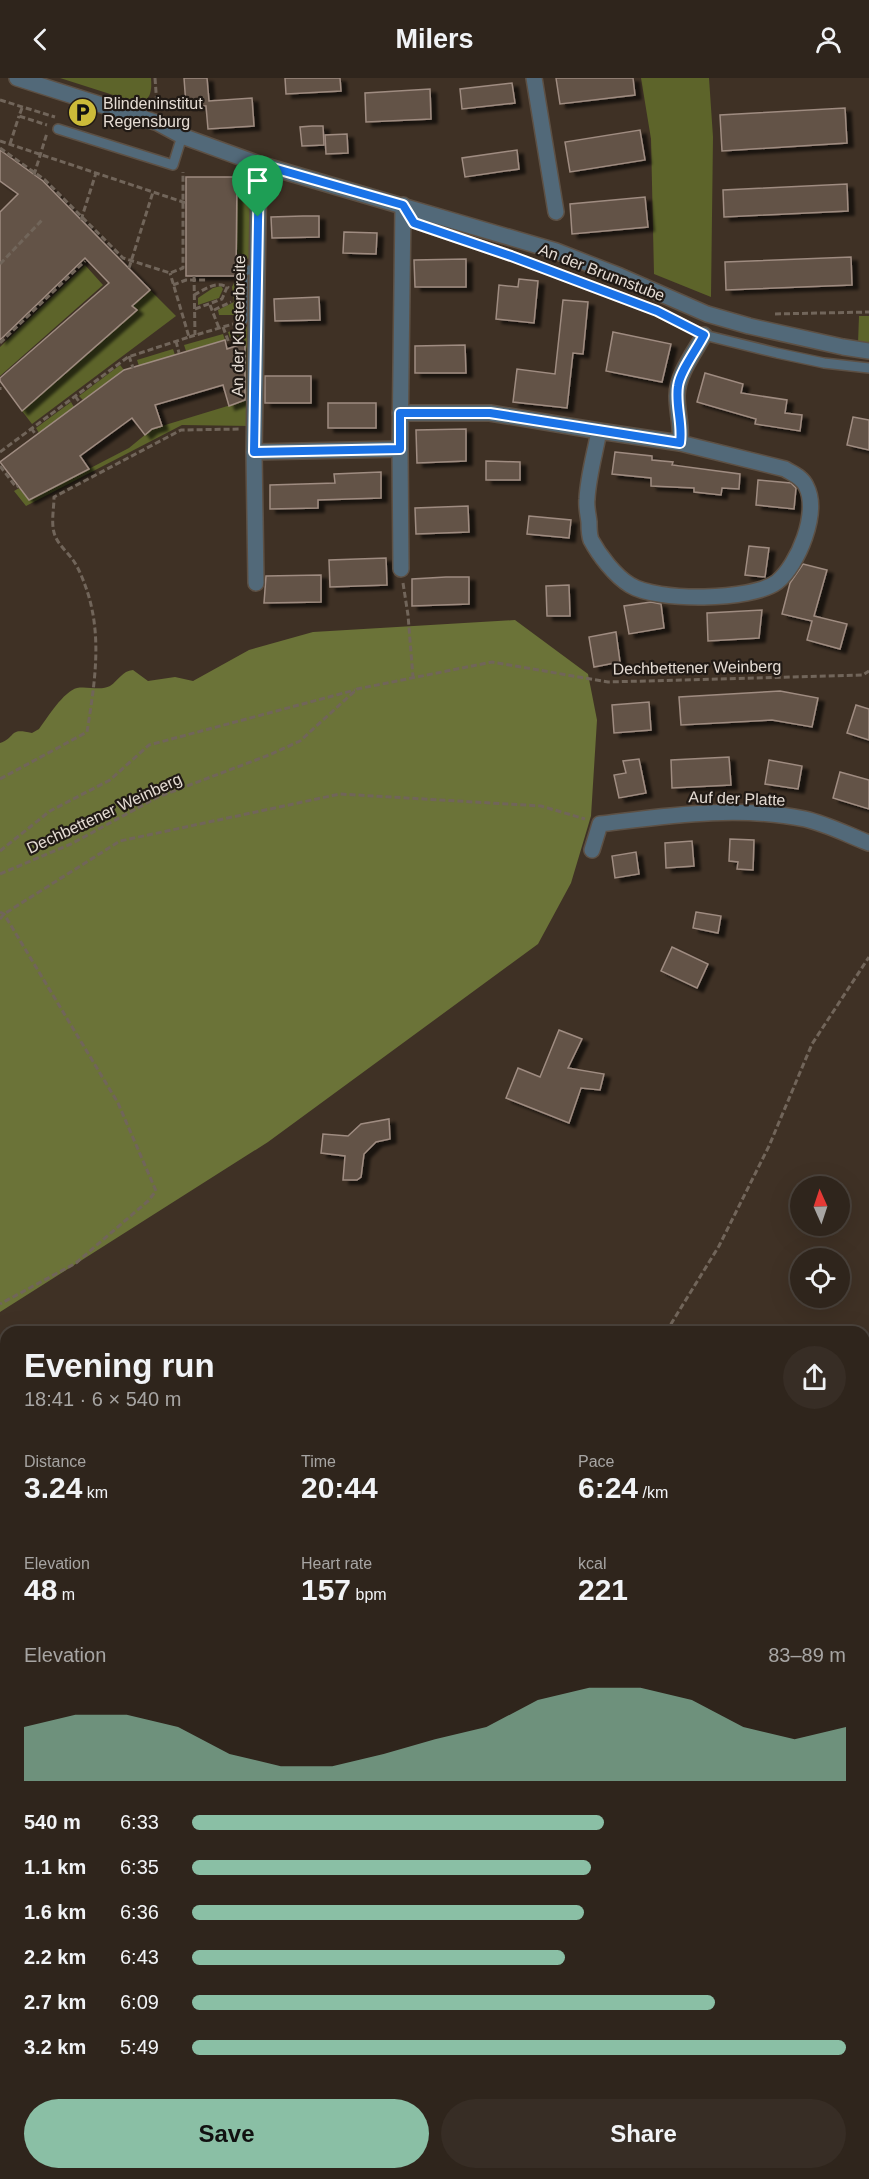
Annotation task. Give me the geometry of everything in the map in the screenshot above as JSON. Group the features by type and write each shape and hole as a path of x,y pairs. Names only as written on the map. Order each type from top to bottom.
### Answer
{"street":[{"name":"An der Brunnstube","path":"17,78 158,123 182,136 259,164 556,251 707,314 749,326 869,351"},
{"path":"534,78 556,212"},
{"name":"An der Klosterbreite","path":"256,583 254,429 259,164"},
{"path":"401,569 400,413 403,205"},
{"path":"680,443 678,383 704,335"},
{"path":"400,413 490,413 680,443 785,469 798,476 806,486 811,501 804,539 787,572 775,583 750,592 701,598 657,595 630,585 609,565 590,538 587,499 599,431"},
{"path":"254,452 400,449"},
{"name":"Auf der Platte","path":"600,824 696,813 765,814 803,819 869,843"},
{"path":"592,850 600,824"}],"lane":[{"path":"58,129 173,165 182,136"},
{"name":"An der Brunnstube","path":"403,205 414,223 511,256 657,311 704,335 824,363 869,368"},
{"path":"243,320 243,270 257,270"}],"path":[{"path":"155,78 158,123"},
{"path":"0,100 54,117"},
{"path":"10,144 22,107"},
{"path":"19,116 50,126 34,174"},
{"path":"0,141 184,202"},
{"path":"0,148 34,174 123,258 170,273 183,268 183,176"},
{"path":"82,218 96,173"},
{"path":"129,268 153,192"},
{"path":"0,264 43,219"},
{"path":"0,343 85,261"},
{"path":"170,273 189,337"},
{"path":"173,285 194,278 208,278 210,286"},
{"path":"194,278 195,335"},
{"path":"194,309 222,299 232,280"},
{"path":"194,295 210,286 228,285"},
{"path":"214,310 232,301 228,285"},
{"path":"210,304 229,343"},
{"path":"749,326 753,315 869,312"},
{"path":"0,452 129,356 243,320"},
{"path":"176,341 179,353"},
{"path":"129,356 133,368"},
{"path":"75,396 80,403"},
{"path":"31,428 36,435"},
{"path":"0,779 87,732 95,682 96,629 85,584 75,562 56,539 53,527 54,497 181,430 254,429"},
{"path":"0,466 16,487 18,486"},
{"path":"401,569 408,615 413,677"},
{"name":"Dechbettener Weinberg","path":"0,874 71,844 158,797 300,741 357,689 492,662 608,682 863,675 869,671"},
{"path":"0,851 50,811 110,780 149,745 357,689"},
{"path":"0,919 2,913 120,841 340,794 541,806 600,824"},
{"path":"0,1304 76,1263 148,1201 156,1191 118,1103 2,913"},
{"path":"670,1326 719,1246 769,1146 812,1044 869,957"}],"green space":[{"path":"60,78 151,78 151,87 147,98 135,102"},
{"path":"641,78 709,78 713,137 711,297 654,274 651,139"},
{"path":"237,177 253,177 252,256 244,262 237,261"},
{"path":"85,265 103,285 0,376 0,347"},
{"path":"237,277 237,315 219,315 218,310 234,302 232,287"},
{"path":"221,286 223,289 219,298 198,305 198,298 213,288"},
{"path":"150,290 176,316 32,424 22,411 136,310 132,306"},
{"path":"859,316 869,316 869,345 858,344"},
{"path":"251,325 251,426 182,425 26,506 14,491 19,488 29,500 129,448 152,429 244,401 245,344 237,346 237,336 230,338 228,332"},
{"path":"223,334 225,340 186,351 184,345"},
{"path":"173,349 175,355 139,366 137,360"},
{"path":"120,365 124,370 83,400 79,396"},
{"path":"71,402 74,407 39,433 36,428"},
{"path":"515,620 588,674 597,720 591,816 571,883 538,944 268,1142 0,1312 0,743 16,732 32,733 39,729 56,706 72,690 110,686 123,674 133,670 148,681 175,677 193,681 249,650 313,632"}],"building":[{"path":"184,78 207,78 209,101 252,98 254,126 208,129 206,106 186,105"},
{"path":"285,78 340,78 341,91 286,94"},
{"path":"556,78 633,78 635,95 560,104"},
{"path":"512,83 515,103 462,109 460,89"},
{"path":"430,89 431,119 366,122 365,93"},
{"path":"845,108 847,143 722,151 720,115"},
{"path":"323,126 324,145 302,146 300,127"},
{"path":"640,130 645,160 570,172 565,142"},
{"path":"347,134 348,153 326,154 325,135"},
{"path":"0,150 43,181 150,290 132,306 137,310 22,411 0,378 109,283 85,258 0,340 0,212 18,194 0,181"},
{"path":"517,150 519,169 465,177 462,158"},
{"path":"186,177 237,177 236,276 186,276"},
{"path":"847,184 848,211 724,217 723,190"},
{"path":"645,197 648,227 572,234 570,204"},
{"path":"319,216 319,237 272,238 271,217"},
{"path":"344,232 377,233 376,254 343,253"},
{"path":"851,257 852,285 726,290 725,262"},
{"path":"466,259 466,287 415,287 414,260"},
{"path":"519,279 538,281 534,323 496,319 499,285 518,287"},
{"path":"319,297 320,320 275,321 274,299"},
{"path":"563,300 588,302 583,354 573,353 567,408 513,402 517,369 555,374"},
{"path":"613,332 671,344 662,382 606,371"},
{"path":"225,340 227,349 245,343 245,400 229,406 223,385 155,405 162,426 152,429 145,435 132,418 80,456 89,469 29,500 0,462 124,370"},
{"path":"465,345 466,373 415,373 415,346"},
{"path":"705,373 743,384 741,393 787,400 785,413 802,415 800,431 755,424 756,419 697,402"},
{"path":"265,376 311,376 311,403 265,403"},
{"path":"328,403 376,403 376,428 328,428"},
{"path":"853,417 869,420 869,450 847,445"},
{"path":"466,429 466,461 417,463 416,430"},
{"path":"615,452 652,456 652,460 673,462 672,465 740,474 739,489 722,488 721,495 694,492 694,488 651,486 651,478 612,474"},
{"path":"486,461 520,462 520,480 486,480"},
{"path":"381,472 381,498 318,500 318,508 270,509 270,485 335,483 334,474"},
{"path":"758,480 791,483 796,488 794,509 756,505"},
{"path":"468,506 469,532 416,534 415,508"},
{"path":"529,516 571,520 569,538 527,534"},
{"path":"749,546 769,548 765,577 745,575"},
{"path":"386,558 387,585 330,587 329,560"},
{"path":"803,564 827,570 814,616 847,624 840,649 807,640 812,621 782,614 790,583"},
{"path":"321,575 321,602 264,603 266,576"},
{"path":"469,577 469,604 412,606 412,579"},
{"path":"569,585 570,616 547,616 546,586"},
{"path":"651,602 661,604 664,628 629,634 624,606"},
{"path":"762,610 759,638 708,641 707,613"},
{"path":"616,632 620,662 594,667 589,637"},
{"path":"780,691 818,698 812,727 772,720 681,725 679,697"},
{"path":"649,702 651,730 614,733 612,705"},
{"path":"856,705 869,709 869,740 847,733"},
{"path":"729,757 731,785 672,788 671,760"},
{"path":"639,759 646,793 619,798 614,775 626,773 623,761"},
{"path":"769,760 802,766 798,789 765,784"},
{"path":"840,772 869,780 869,809 833,798"},
{"path":"730,839 754,840 753,870 737,869 738,862 729,861"},
{"path":"692,841 694,866 666,868 665,843"},
{"path":"636,852 639,874 615,878 612,856"},
{"path":"696,912 721,916 718,933 693,928"},
{"path":"672,947 708,964 697,988 661,971"},
{"path":"559,1030 582,1039 568,1068 604,1074 600,1090 581,1088 569,1123 506,1098 518,1068 540,1077"},
{"path":"389,1119 390,1139 376,1142 364,1154 361,1177 357,1180 343,1180 345,1156 321,1153 323,1134 348,1136 361,1124"}],"place":[{"name":"Blindeninstitut Regensburg","path":"82,112"}],"route":[{"path":"259,164 403,205 414,223 511,256 657,311 704,335 678,383 680,443 490,413 400,413 400,449 254,452 258,217 259,164"}]}
